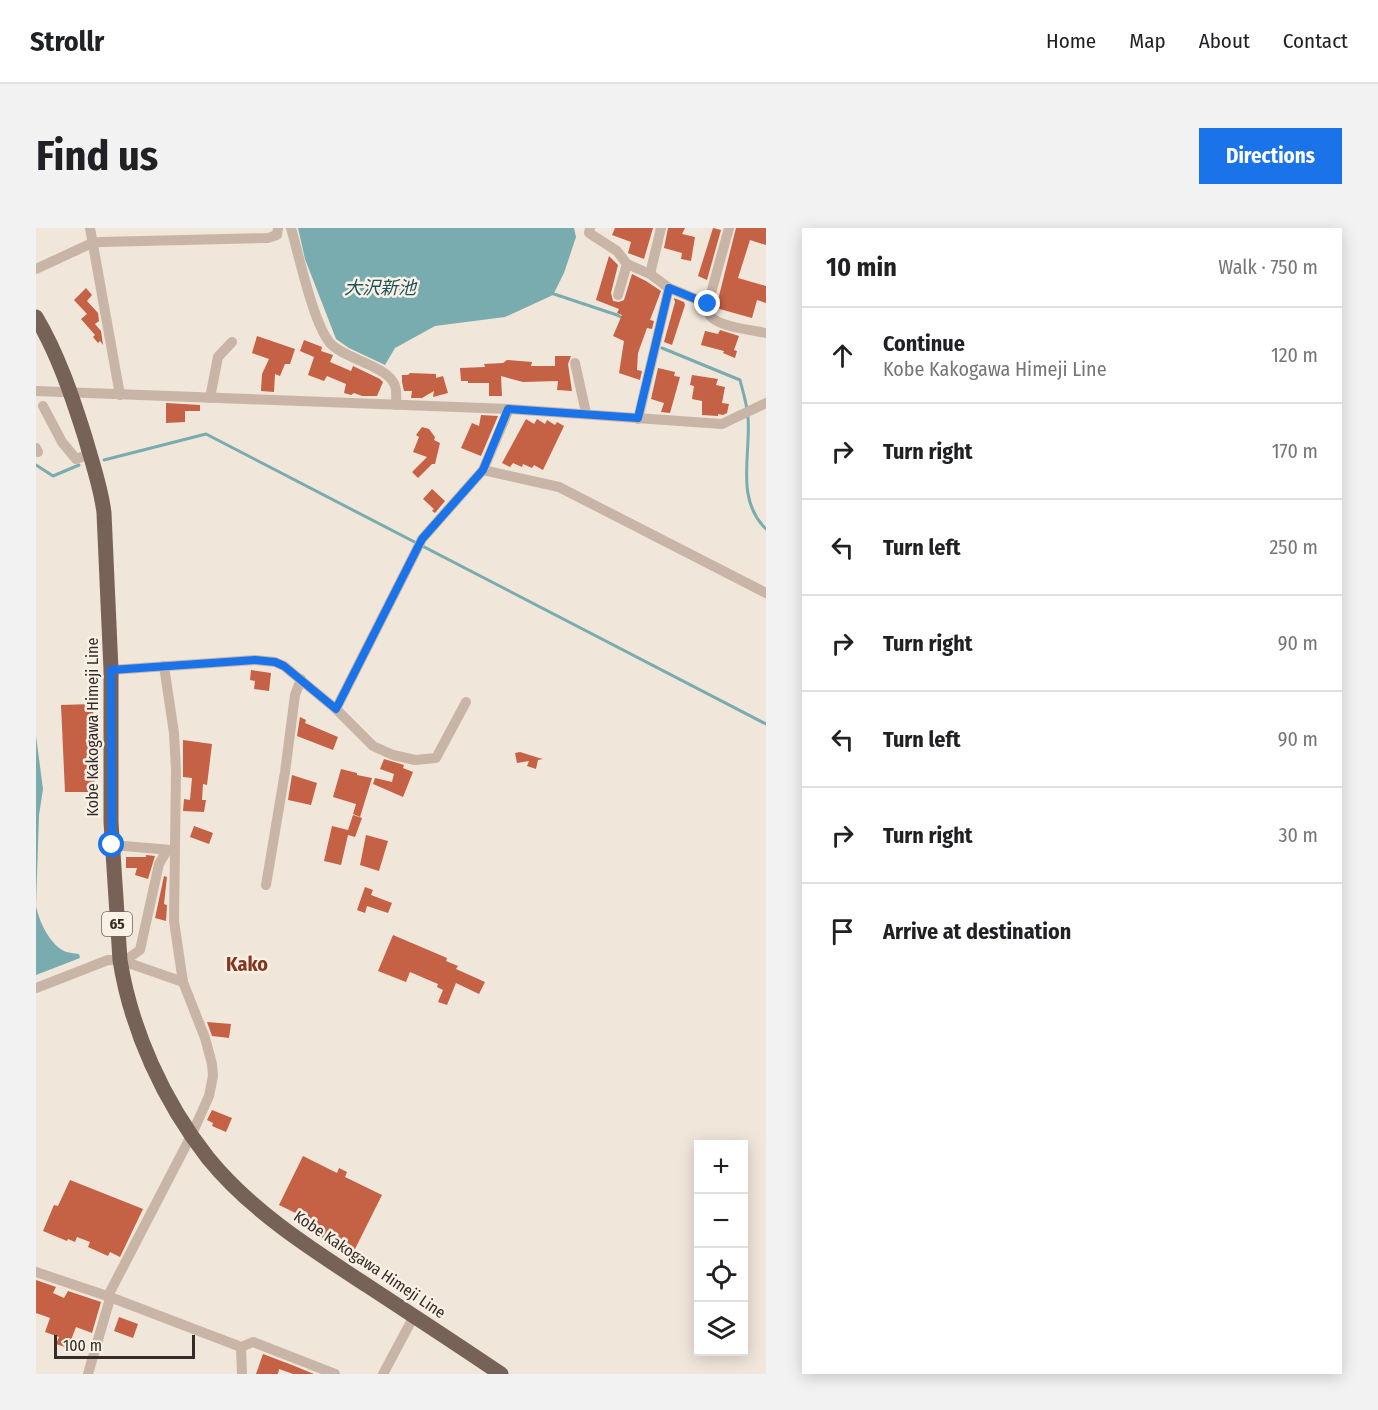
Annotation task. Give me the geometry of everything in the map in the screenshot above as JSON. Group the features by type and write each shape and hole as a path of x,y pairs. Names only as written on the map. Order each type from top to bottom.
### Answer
{"main road":[{"name":"Kobe Kakogawa Himeji Line","path":"36,317 45,332 71,393 102,492 105,513 111,670 112,845 121,961 123,980 134,1019 152,1066 192,1134 209,1158 239,1190 293,1237 501,1374"}],"street":[{"path":"90,228 120,395"},
{"path":"134,240 135,228"},
{"path":"36,269 92,243 134,240 268,238 277,235 278,228"},
{"path":"291,228 317,317 328,341 336,349 386,374 395,385 396,405"},
{"path":"590,228 589,233 617,251 627,264 650,274 669,288 708,304"},
{"path":"650,274 661,228"},
{"path":"729,228 708,304 709,313 715,321 766,333"},
{"path":"618,295 627,264"},
{"path":"638,418 669,288"},
{"path":"210,398 218,357 232,342"},
{"path":"575,363 586,413"},
{"path":"36,391 508,409 722,424 766,403"},
{"path":"43,406 62,442 76,459 90,454"},
{"path":"336,709 422,539 483,470 508,409"},
{"path":"753,409 766,412"},
{"path":"483,470 559,487 766,593"},
{"path":"111,670 255,660 275,662 301,679 336,709 373,746 393,755 415,760 436,758 466,702"},
{"path":"88,1374 110,1292 192,1134 209,1096 213,1076 206,1038 183,981 174,921 171,850 175,752 164,666"},
{"path":"266,885 295,695 301,679"},
{"path":"112,845 171,850"},
{"path":"121,961 140,950 159,864 171,850"},
{"path":"36,988 108,960 121,961 183,981"},
{"path":"36,1272 110,1297 241,1347 253,1342 335,1374"},
{"path":"383,1374 414,1316"},
{"path":"241,1347 242,1374"}],"water":[{"name":"大沢新池","path":"298,228 574,228 576,237 564,273 553,295 505,317 435,326 395,348 385,365 349,348 336,339 305,259"},
{"path":"36,736 43,789 39,815 36,906"},
{"path":"36,906 42,925 54,943 64,951 79,954 80,958 36,975"}],"building":[{"path":"615,228 653,228 644,259 628,253 631,242 612,235"},
{"path":"668,228 685,228 682,234 695,237 691,261 681,259 682,253 664,248"},
{"path":"713,228 721,230 707,280 698,276"},
{"path":"736,228 766,228 766,245 750,240 738,278 766,286 766,303 757,300 752,318 716,308"},
{"path":"609,256 618,265 611,293 613,301 624,300 632,274 661,291 650,320 654,321 652,329 647,328 638,353 637,370 642,371 640,380 619,373 624,341 613,336 622,315 617,313 619,309 596,300"},
{"path":"86,288 92,295 87,301 98,313 99,321 95,324 101,331 103,345 100,341 98,343 93,337 95,335 81,319 87,314 74,300"},
{"path":"674,298 684,302 685,305 672,345 664,342 675,302"},
{"path":"720,330 739,336 734,350 737,351 735,358 723,353 724,351 701,345 705,331 718,334"},
{"path":"257,336 295,349 290,364 285,364 280,376 275,374 274,392 261,391 262,374 269,359 252,353"},
{"path":"304,340 322,347 321,351 333,355 330,362 351,371 353,366 380,379 383,382 377,396 344,393 346,384 327,376 324,381 308,375 314,357 300,351"},
{"path":"555,356 571,356 568,364 572,391 557,390 558,381 523,382 501,376 502,396 489,396 489,383 461,381 460,368 485,367 484,364 503,363 507,360 532,362 531,366 555,366"},
{"path":"658,368 675,372 674,376 680,377 670,413 661,412 664,403 651,399"},
{"path":"436,374 436,378 443,376 448,393 433,397 434,391 422,398 411,398 412,391 404,391 402,382 402,375"},
{"path":"692,375 718,379 716,385 725,387 722,403 729,404 727,413 718,414 718,416 702,415 702,401 692,399 694,386 690,385"},
{"path":"166,403 200,405 200,411 185,411 185,422 166,423"},
{"path":"481,415 498,416 481,456 461,448 472,423 479,426"},
{"path":"526,419 534,424 537,419 545,424 547,420 555,425 557,422 564,426 543,470 534,465 532,468 513,463 510,467 502,463"},
{"path":"422,427 429,429 435,437 434,440 440,443 435,464 432,464 418,478 412,472 427,457 413,452 419,437 416,435"},
{"path":"432,489 445,501 435,513 432,511 434,509 423,499"},
{"path":"251,670 271,673 269,691 254,689 255,681 250,680"},
{"path":"93,704 95,792 65,792 61,705"},
{"path":"300,717 306,720 305,723 338,737 333,750 297,736"},
{"path":"183,740 212,744 207,785 203,784 202,800 206,800 204,812 183,811 184,799 190,800 192,778 183,777"},
{"path":"520,752 543,759 538,760 536,769 527,766 529,761 517,763 515,753"},
{"path":"384,759 404,765 403,768 413,772 403,797 373,784 375,778 392,782 394,774 380,769"},
{"path":"341,769 372,778 360,817 353,814 356,804 333,797"},
{"path":"292,775 317,783 311,805 288,800"},
{"path":"353,815 362,818 355,837 348,835 341,865 324,861 332,826 348,830"},
{"path":"194,826 213,833 209,844 190,837"},
{"path":"366,835 388,841 379,871 360,865"},
{"path":"146,855 155,856 148,879 135,875 137,868 126,868 126,857 146,857"},
{"path":"164,876 167,877 164,904 167,905 166,921 155,918"},
{"path":"365,887 373,890 371,895 392,903 388,913 367,906 365,913 357,910"},
{"path":"393,935 447,958 446,961 458,966 456,969 485,982 479,994 456,983 447,1005 438,1002 443,990 437,987 438,984 410,972 406,982 378,971"},
{"path":"207,1022 231,1024 229,1038 212,1036"},
{"path":"212,1110 232,1118 226,1132 212,1126 213,1123 207,1120"},
{"path":"303,1156 337,1173 339,1168 347,1172 345,1177 382,1195 353,1253 321,1237 323,1234 305,1225 308,1219 279,1205"},
{"path":"70,1180 143,1209 120,1257 110,1252 108,1256 88,1247 90,1242 77,1237 75,1242 68,1239 67,1241 43,1231 54,1205 58,1206"},
{"path":"36,1280 56,1287 53,1293 64,1298 68,1291 101,1302 92,1333 76,1327 68,1348 56,1344 59,1337 45,1332 50,1318 36,1313"},
{"path":"119,1317 138,1324 133,1338 114,1331"},
{"path":"263,1354 314,1374 293,1374 279,1369 278,1374 256,1374"}],"waterway":[{"path":"551,293 624,319"},
{"path":"662,348 740,380 748,417 747,490 756,517 766,529"},
{"path":"104,460 206,434 766,724"},
{"path":"36,465 53,476 79,465"}],"district":[{"name":"Kako","path":"247,964"}],"route":[{"path":"112,845 111,670 255,660 275,662 301,679 336,709 422,539 483,470 508,409 638,418 669,288 708,304"}]}
